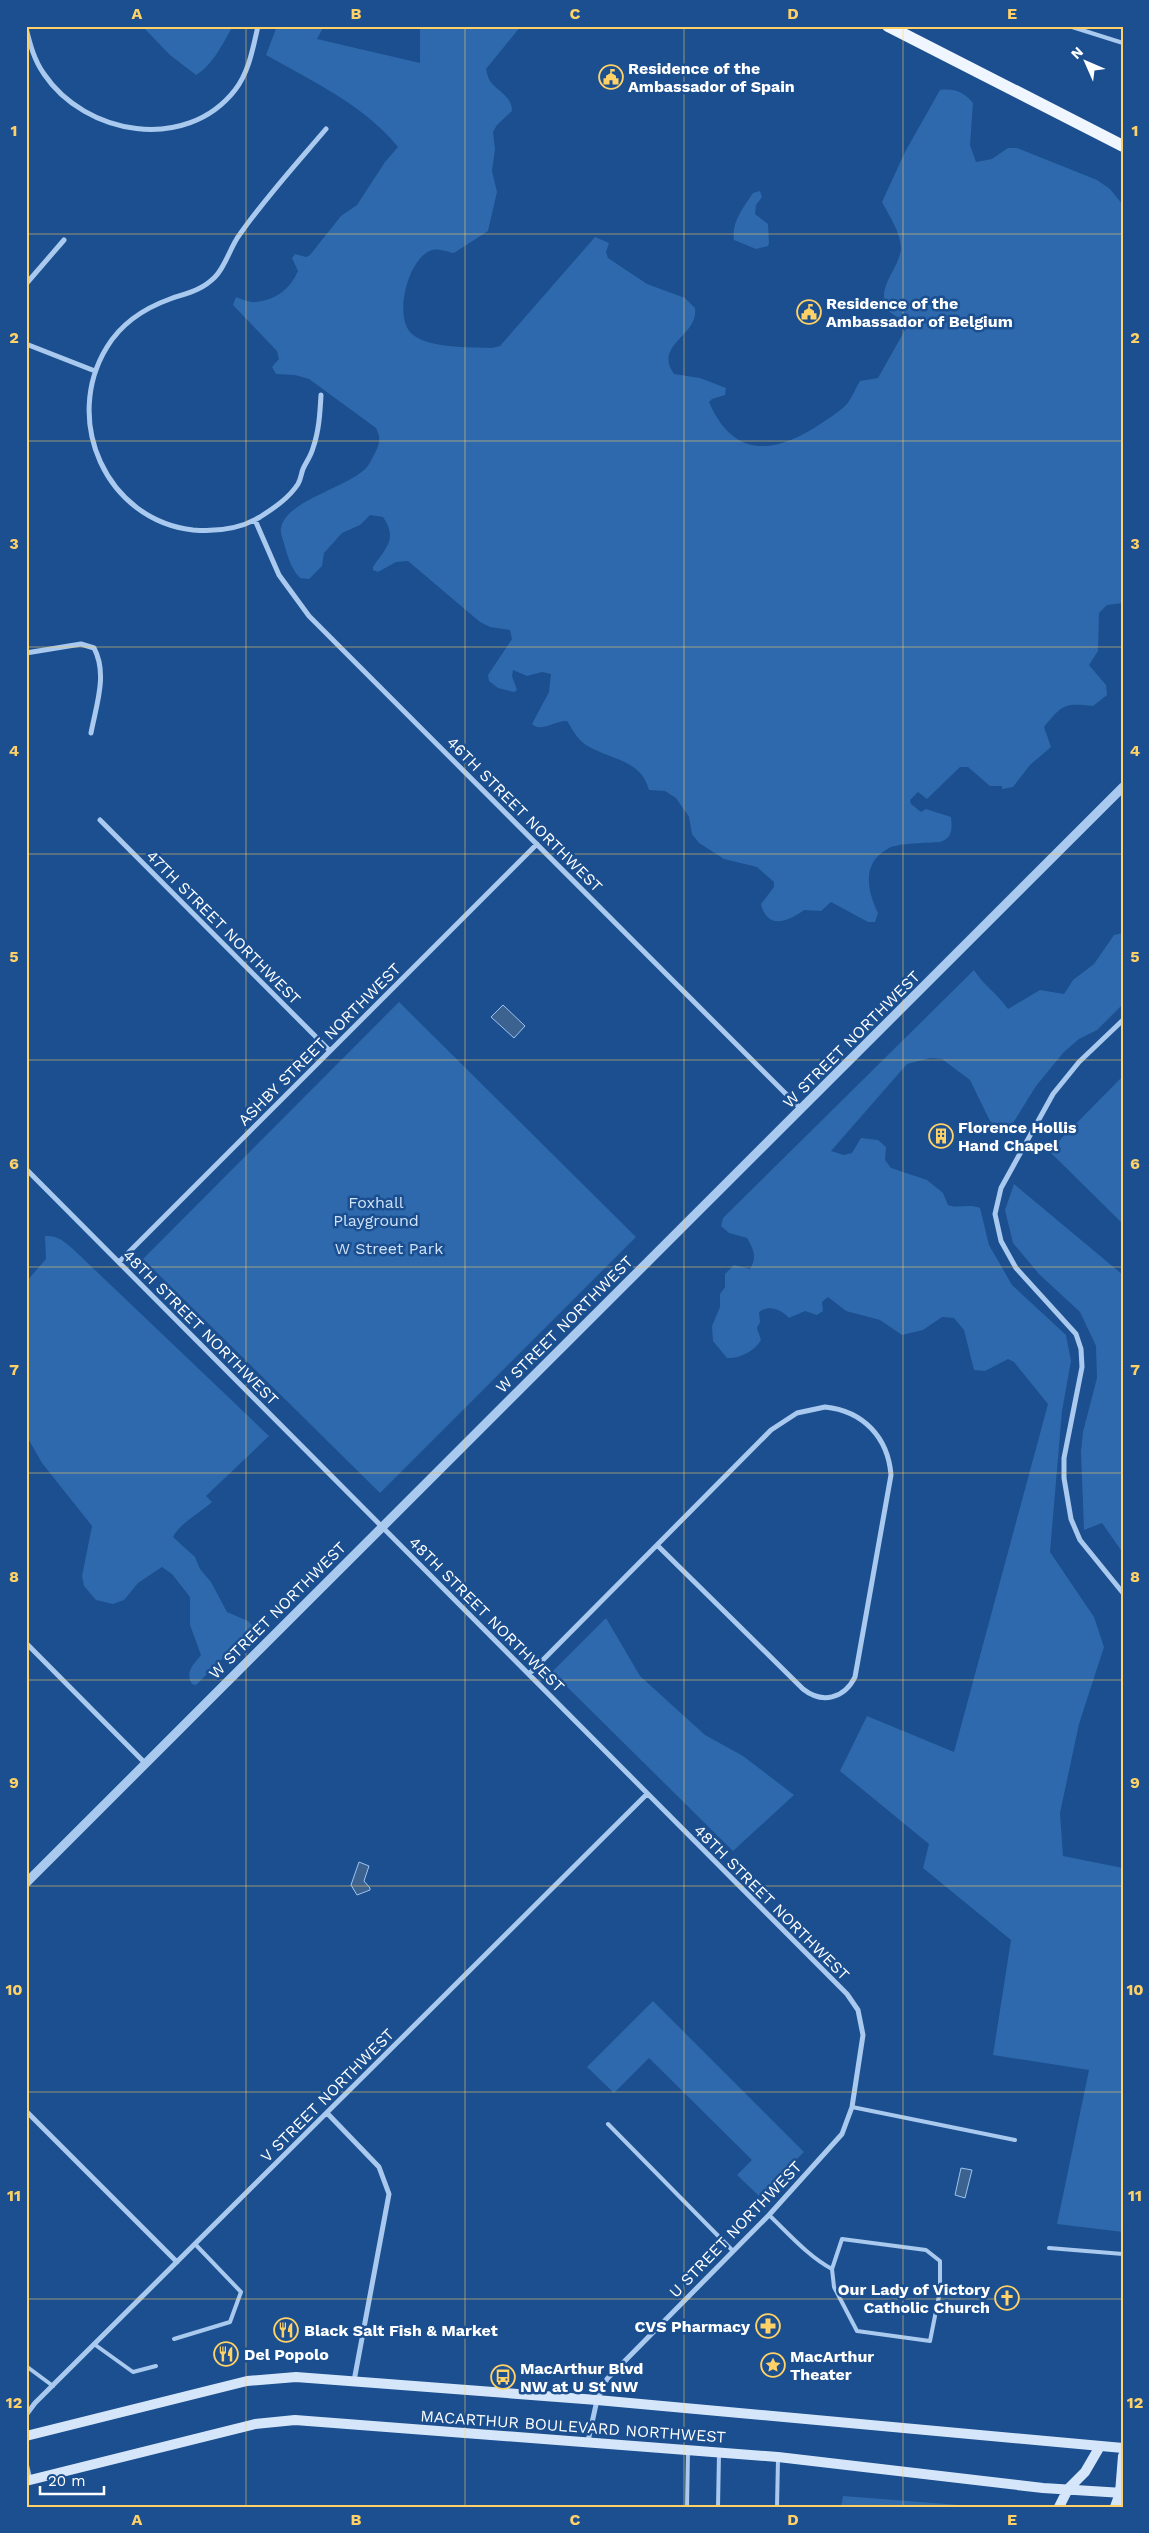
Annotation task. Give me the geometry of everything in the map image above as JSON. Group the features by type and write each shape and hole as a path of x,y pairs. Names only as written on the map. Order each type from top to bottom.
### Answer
{"main road":[{"path":"888,26 1123,146"},
{"name":"MACARTHUR BOULEVARD NORTHWEST","path":"26,2436 248,2381 296,2377 597,2400 1099,2448 1123,2448"},
{"name":"MACARTHUR BOULEVARD NORTHWEST","path":"28,2481 222,2431 275,2421 295,2420 778,2457 1068,2489 1121,2493"},
{"path":"1059,2507 1068,2489 1085,2472 1099,2448"},
{"path":"1115,2507 1121,2493 1123,2456"}],"street":[{"path":"26,28 38,64 50,83 68,100 88,114 106,122 125,128 146,129 166,128 188,122 209,113 228,98 247,70 258,26"},
{"path":"321,395 316,434 299,482 279,504 255,520 236,528 220,530 188,529 149,515 125,498 107,476 98,459 91,438 89,403 95,372 106,347 126,325 155,304 204,287 216,276 233,243 326,129"},
{"path":"26,284 64,240"},
{"path":"26,344 95,372"},
{"name":"46TH STREET NORTHWEST","path":"255,520 279,576 304,611 802,1109"},
{"path":"26,653 81,644 94,648 101,660 101,677 91,733"},
{"name":"W STREET NORTHWEST","path":"26,1883 1123,787"},
{"name":"47TH STREET NORTHWEST","path":"100,820 330,1050"},
{"name":"ASHBY STREET NORTHWEST","path":"119,1262 537,844"},
{"path":"1123,1020 1079,1062 1053,1094 1001,1188 995,1214 1000,1241 1016,1268 1076,1334 1081,1350 1082,1367 1064,1458 1064,1478 1071,1519 1080,1540 1123,1593"},
{"name":"48TH STREET NORTHWEST","path":"26,1169 852,2001 862,2021 863,2035 852,2107"},
{"path":"529,1674 771,1430 797,1413 825,1407 844,1410 864,1420 884,1446 890,1465 890,1485 857,1670 847,1689 835,1697 815,1696 803,1688 657,1545"},
{"path":"26,1644 145,1763"},
{"name":"V STREET NORTHWEST","path":"26,2415 94,2344 647,1794"},
{"name":"U STREET NORTHWEST","path":"588,2441 597,2400 607,2379 836,2143 848,2122 852,2107"},
{"path":"26,2111 177,2262"},
{"path":"327,2113 379,2167 389,2194 354,2381"},
{"path":"26,2463 28,2481"}],"lane":[{"path":"1068,26 1123,43"},
{"path":"852,2107 1015,2140"},
{"path":"608,2124 733,2251"},
{"path":"769,2214 797,2242 832,2269 834,2287 857,2331 930,2341 940,2291 940,2261 926,2250 842,2239 832,2269"},
{"path":"174,2339 230,2322 241,2292 195,2244"},
{"path":"1049,2248 1123,2254"},
{"path":"94,2344 133,2372 156,2366"},
{"path":"26,2366 53,2386"},
{"path":"686,2507 688,2450"},
{"path":"718,2507 719,2452"},
{"path":"777,2507 778,2457"}],"green space":[{"path":"142,26 233,26 213,60 196,75 170,55"},
{"path":"277,26 324,26 317,39 420,63 420,26 521,26 486,69 490,81 510,102 512,111 497,125 493,132 495,149 492,171 497,192 488,231 454,253 432,250 417,263 406,286 404,300 403,312 405,323 410,332 426,342 449,346 492,348 500,346 595,237 609,243 606,252 608,258 647,284 685,298 695,308 694,318 690,326 672,347 669,355 669,364 674,374 700,378 726,388 725,395 712,399 709,402 719,421 731,434 744,442 758,446 788,441 822,423 841,409 849,402 860,381 878,378 909,323 891,313 885,303 885,288 901,249 897,230 882,202 905,152 940,90 958,92 966,96 973,103 970,145 976,162 992,159 1008,148 1017,148 1097,180 1110,189 1123,205 1123,603 1107,605 1099,613 1098,651 1089,665 1106,685 1107,695 1093,706 1070,705 1060,709 1044,727 1051,747 1030,765 1013,787 1002,789 1002,786 990,786 968,767 960,767 927,799 918,792 910,800 911,804 921,812 926,809 951,817 951,832 947,838 940,842 894,846 880,854 874,861 870,869 869,886 878,913 875,922 868,922 831,902 821,911 804,910 791,918 779,921 768,918 761,904 774,887 774,882 757,867 724,859 699,843 692,834 689,817 676,798 665,791 649,790 645,780 632,766 583,743 567,721 544,727 532,724 549,692 551,674 542,672 527,676 513,670 512,676 517,690 514,692 498,688 489,681 488,675 512,639 510,630 490,627 480,622 408,561 396,562 378,572 373,570 373,567 386,549 390,537 390,531 383,517 370,515 360,525 342,533 324,553 322,566 309,579 300,578 295,571 289,560 281,533 285,518 305,502 358,475 367,467 372,458 378,446 379,435 376,428 309,379 295,375 276,374 272,367 279,359 277,351 233,305 236,297 256,302 270,299 282,292 291,283 298,271 292,258 295,254 306,257 310,255 341,216 357,205 385,162 398,147 384,132 353,106 319,84 266,55"},
{"path":"760,191 762,197 756,205 755,214 768,224 769,243 768,246 756,249 734,240 734,227 742,209 753,193"},
{"path":"1123,933 1123,1004 1097,1030 1079,1039 1063,1053 1036,1086 1010,1128 1002,1131 990,1121 970,1080 942,1059 930,1058 907,1064 831,1151 844,1155 852,1153 861,1138 878,1140 886,1147 885,1160 891,1168 927,1180 943,1193 948,1205 980,1208 989,1245 1012,1285 1066,1335 1071,1361 1062,1411 1050,1552 1094,1617 1104,1647 1079,1724 1060,1813 1063,1856 1123,1868 1123,2232 1057,2224 1089,2070 993,2055 1011,1940 923,1868 929,1844 840,1771 867,1716 954,1752 1048,1404 1014,1362 1008,1359 985,1371 974,1370 964,1330 954,1318 942,1317 923,1330 902,1335 880,1320 846,1311 828,1297 822,1302 823,1311 817,1315 805,1311 789,1318 771,1308 759,1312 760,1322 757,1328 761,1340 751,1351 732,1358 727,1358 713,1341 712,1326 720,1307 720,1294 725,1287 725,1274 734,1265 750,1269 754,1257 747,1238 729,1233 721,1226 723,1218 974,970 1008,1009 1040,990 1064,994 1073,980 1094,964 1114,935"},
{"name":"W Street Park","path":"399,1002 636,1237 380,1493 143,1259"},
{"path":"1123,1076 1123,1224 1049,1151"},
{"path":"1014,1184 1123,1275 1123,1553 1102,1523 1084,1530 1081,1452 1083,1432 1097,1378 1096,1346 1080,1312 1039,1274 1013,1243 1005,1210"},
{"path":"45,1236 53,1236 67,1243 269,1436 206,1496 212,1502 185,1523 173,1537 195,1557 200,1569 211,1582 227,1612 248,1621 254,1627 196,1685 192,1684 189,1676 193,1665 201,1655 190,1625 190,1597 172,1574 162,1567 138,1583 124,1600 113,1604 96,1600 84,1586 82,1576 92,1526 42,1463 26,1435 26,1282 46,1259"},
{"path":"606,1618 640,1676 705,1735 743,1756 794,1795 733,1851 552,1672"},
{"path":"653,2001 804,2152 759,2196 737,2175 752,2160 649,2058 614,2093 587,2067"},
{"path":"843,2496 985,2507 841,2507"}],"shaded area":[{"path":"503,1005 525,1026 514,1038 491,1017"},
{"path":"359,1862 369,1866 364,1881 370,1890 357,1895 351,1885"},
{"path":"961,2168 972,2170 965,2198 955,2195"}],"place":[{"name":"Residence of the Ambassador of Spain","path":"611,77"},
{"name":"Residence of the Ambassador of Belgium","path":"809,312"},
{"name":"Florence Hollis Hand Chapel","path":"941,1136"},
{"name":"Our Lady of Victory Catholic Church","path":"1007,2298"},
{"name":"CVS Pharmacy","path":"768,2326"},
{"name":"Black Salt Fish & Market","path":"286,2330"},
{"name":"Del Popolo","path":"226,2354"},
{"name":"MacArthur Theater","path":"773,2365"},
{"name":"MacArthur Blvd NW at U St NW","path":"503,2377"}],"park label":[{"name":"Foxhall Playground","path":"376,1211"}]}
